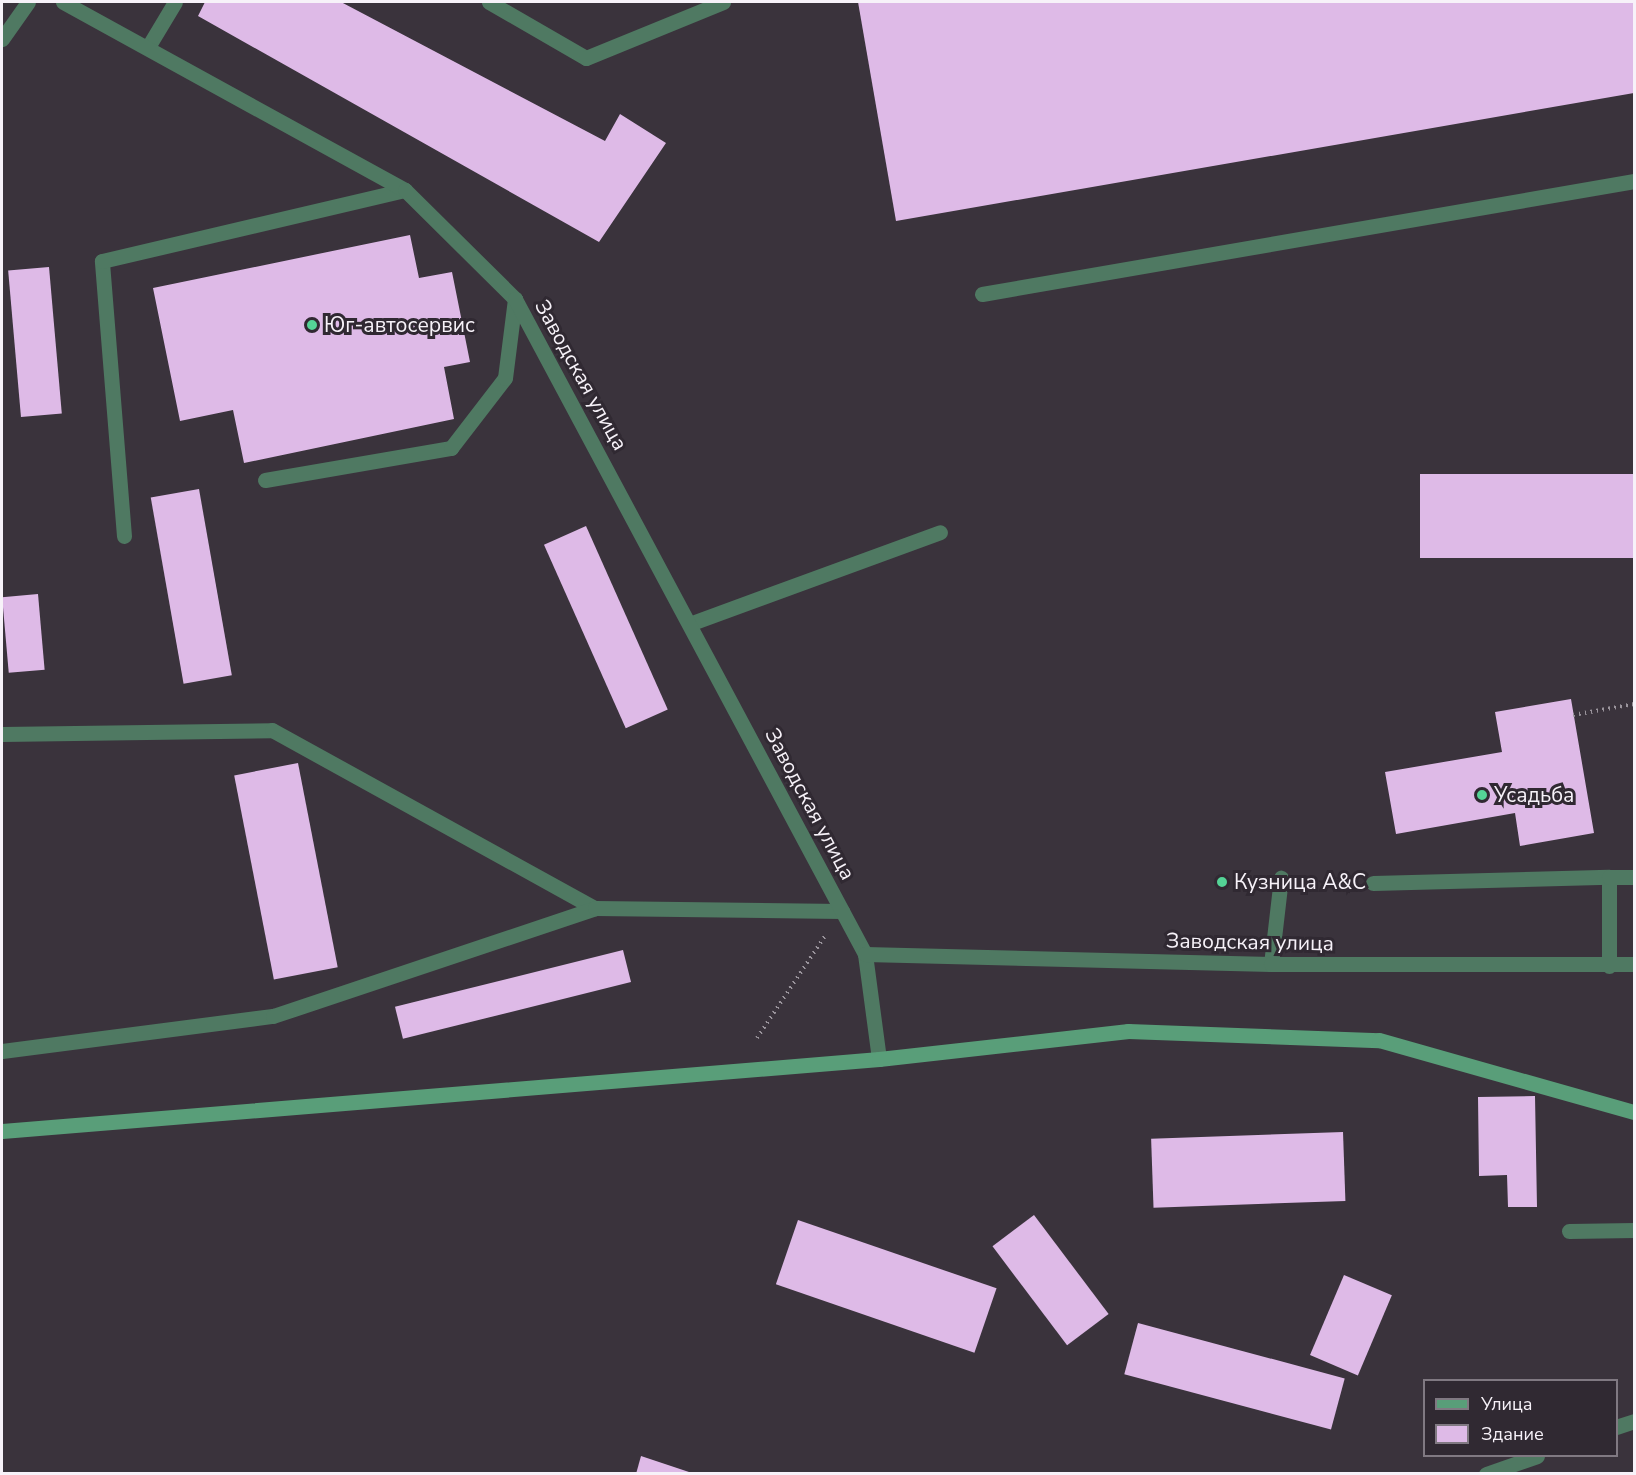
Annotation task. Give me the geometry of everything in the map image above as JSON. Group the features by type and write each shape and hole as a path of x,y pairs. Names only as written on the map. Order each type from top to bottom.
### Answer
{"main road":[{"path":"2,1131 879,1059 1128,1030 1379,1040 1635,1112"}],"street":[{"path":"2,39 28,2"},
{"name":"Заводская улица","path":"63,2 405,190 515,298 692,622 865,954 879,1059"},
{"path":"148,47 175,2"},
{"path":"489,2 586,58 723,2"},
{"path":"981,294 1635,181"},
{"path":"124,536 102,261 405,190"},
{"path":"265,480 451,448 505,378 515,298"},
{"path":"692,622 940,532"},
{"path":"2,734 272,730 595,908"},
{"path":"1373,883 1635,877"},
{"path":"1271,964 1281,878"},
{"path":"1609,878 1609,966"},
{"path":"2,1051 273,1016 595,908 842,911"},
{"name":"Заводская улица","path":"865,954 1271,964 1609,966 1635,964"},
{"path":"1569,1231 1635,1230"},
{"path":"1618,1427 1635,1421"},
{"path":"1486,1473 1531,1457"}],"path":[{"path":"1573,715 1635,704"},
{"path":"757,1038 842,911"}],"building":[{"path":"205,2 341,2 605,141 620,114 666,143 599,242 198,16"},
{"path":"858,2 1634,2 1634,93 896,221"},
{"name":"Юг-автосервис","path":"410,235 419,278 452,272 470,362 444,367 454,419 244,463 233,410 180,421 153,288"},
{"path":"49,267 62,413 21,417 8,271"},
{"path":"1420,474 1634,474 1634,558 1420,558"},
{"path":"199,489 232,675 184,684 151,498"},
{"path":"586,526 668,710 626,728 544,545"},
{"path":"38,594 45,670 9,673 2,597"},
{"path":"1571,699 1594,833 1520,846 1515,813 1396,834 1385,772 1502,752 1495,712"},
{"path":"298,763 338,967 274,980 234,775"},
{"path":"623,950 631,982 403,1039 395,1007"},
{"path":"1535,1096 1537,1207 1508,1207 1507,1175 1479,1176 1478,1097"},
{"path":"1343,1132 1345,1201 1154,1208 1151,1139"},
{"path":"1034,1215 1109,1314 1067,1345 992,1246"},
{"path":"798,1220 997,1288 974,1353 776,1284"},
{"path":"1344,1275 1392,1295 1358,1375 1310,1355"},
{"path":"1138,1323 1345,1378 1331,1430 1124,1374"},
{"path":"641,1456 692,1473 692,1474 636,1474"}],"place":[{"name":"Юг-автосервис","path":"312,325"},
{"name":"Усадьба","path":"1482,795"},
{"name":"Кузница А&С","path":"1222,882"}]}
